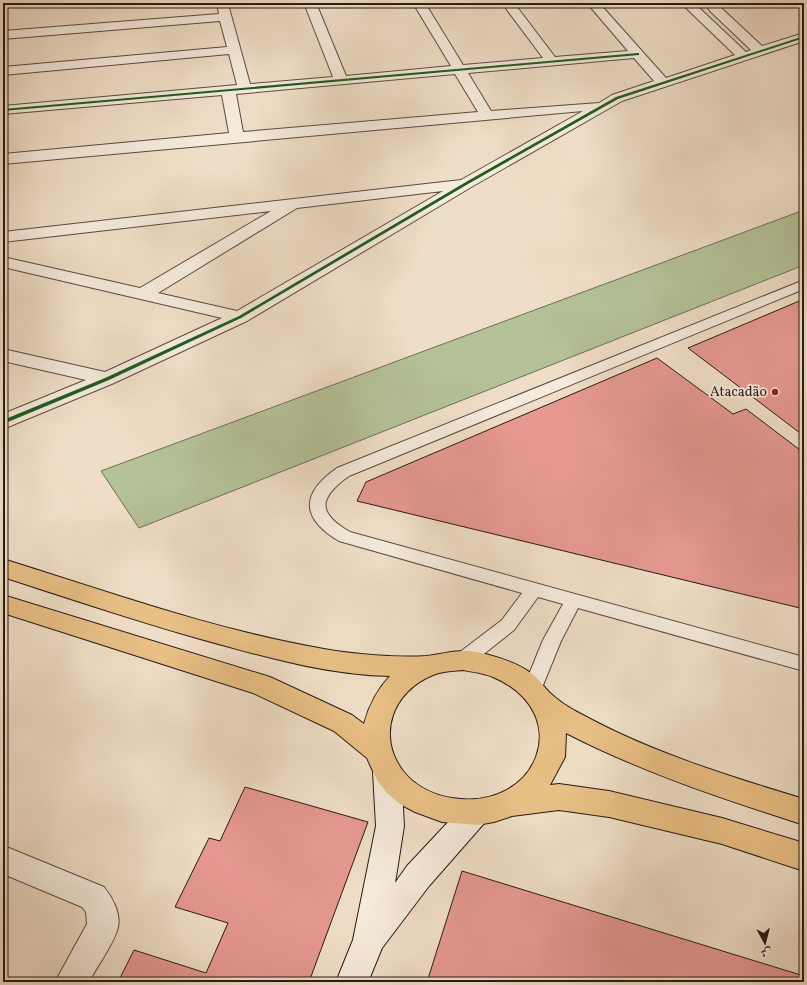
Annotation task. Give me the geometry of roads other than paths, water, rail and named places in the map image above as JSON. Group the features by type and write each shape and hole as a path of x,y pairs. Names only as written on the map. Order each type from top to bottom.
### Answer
{"highway":[{"path":"3,568 183,624 280,651 326,660 372,665 426,666 463,660 488,664 506,671 569,721 612,743 725,787 804,812"},
{"path":"3,604 261,685 343,723 382,761 400,786 415,798 434,806 455,812 476,812 509,804 559,797 609,804 722,831 804,857"},
{"path":"382,761 375,733 378,716 384,699 396,686 410,675 426,666"},
{"path":"509,804 528,792 542,776 551,758 554,738 551,719 537,695"}],"street":[{"path":"221,3 245,88"},
{"path":"310,3 342,80"},
{"path":"419,3 487,115"},
{"path":"508,3 552,62"},
{"path":"593,3 662,82"},
{"path":"687,3 743,56"},
{"path":"708,3 760,51"},
{"path":"3,35 225,18"},
{"path":"3,422 107,379 240,317 602,105 662,82 804,37"},
{"path":"3,71 234,50"},
{"path":"3,110 638,54"},
{"path":"228,90 237,136"},
{"path":"3,159 237,136 602,105"},
{"path":"3,237 467,183"},
{"path":"141,295 296,203"},
{"path":"3,262 240,317"},
{"path":"3,355 107,379"},
{"path":"352,982 369,940 390,826 382,761"},
{"path":"369,940 418,876 476,812"},
{"path":"3,862 9,862 92,897 100,906 103,926 71,982"}],"lane":[{"path":"804,284 343,472 331,479 322,489 317,500 317,511 323,521 332,530 345,537 804,664"},
{"path":"463,660 508,625 534,589"},
{"path":"537,695 552,640 574,600"}],"place":[{"name":"Atacadão","path":"775,392"}]}
